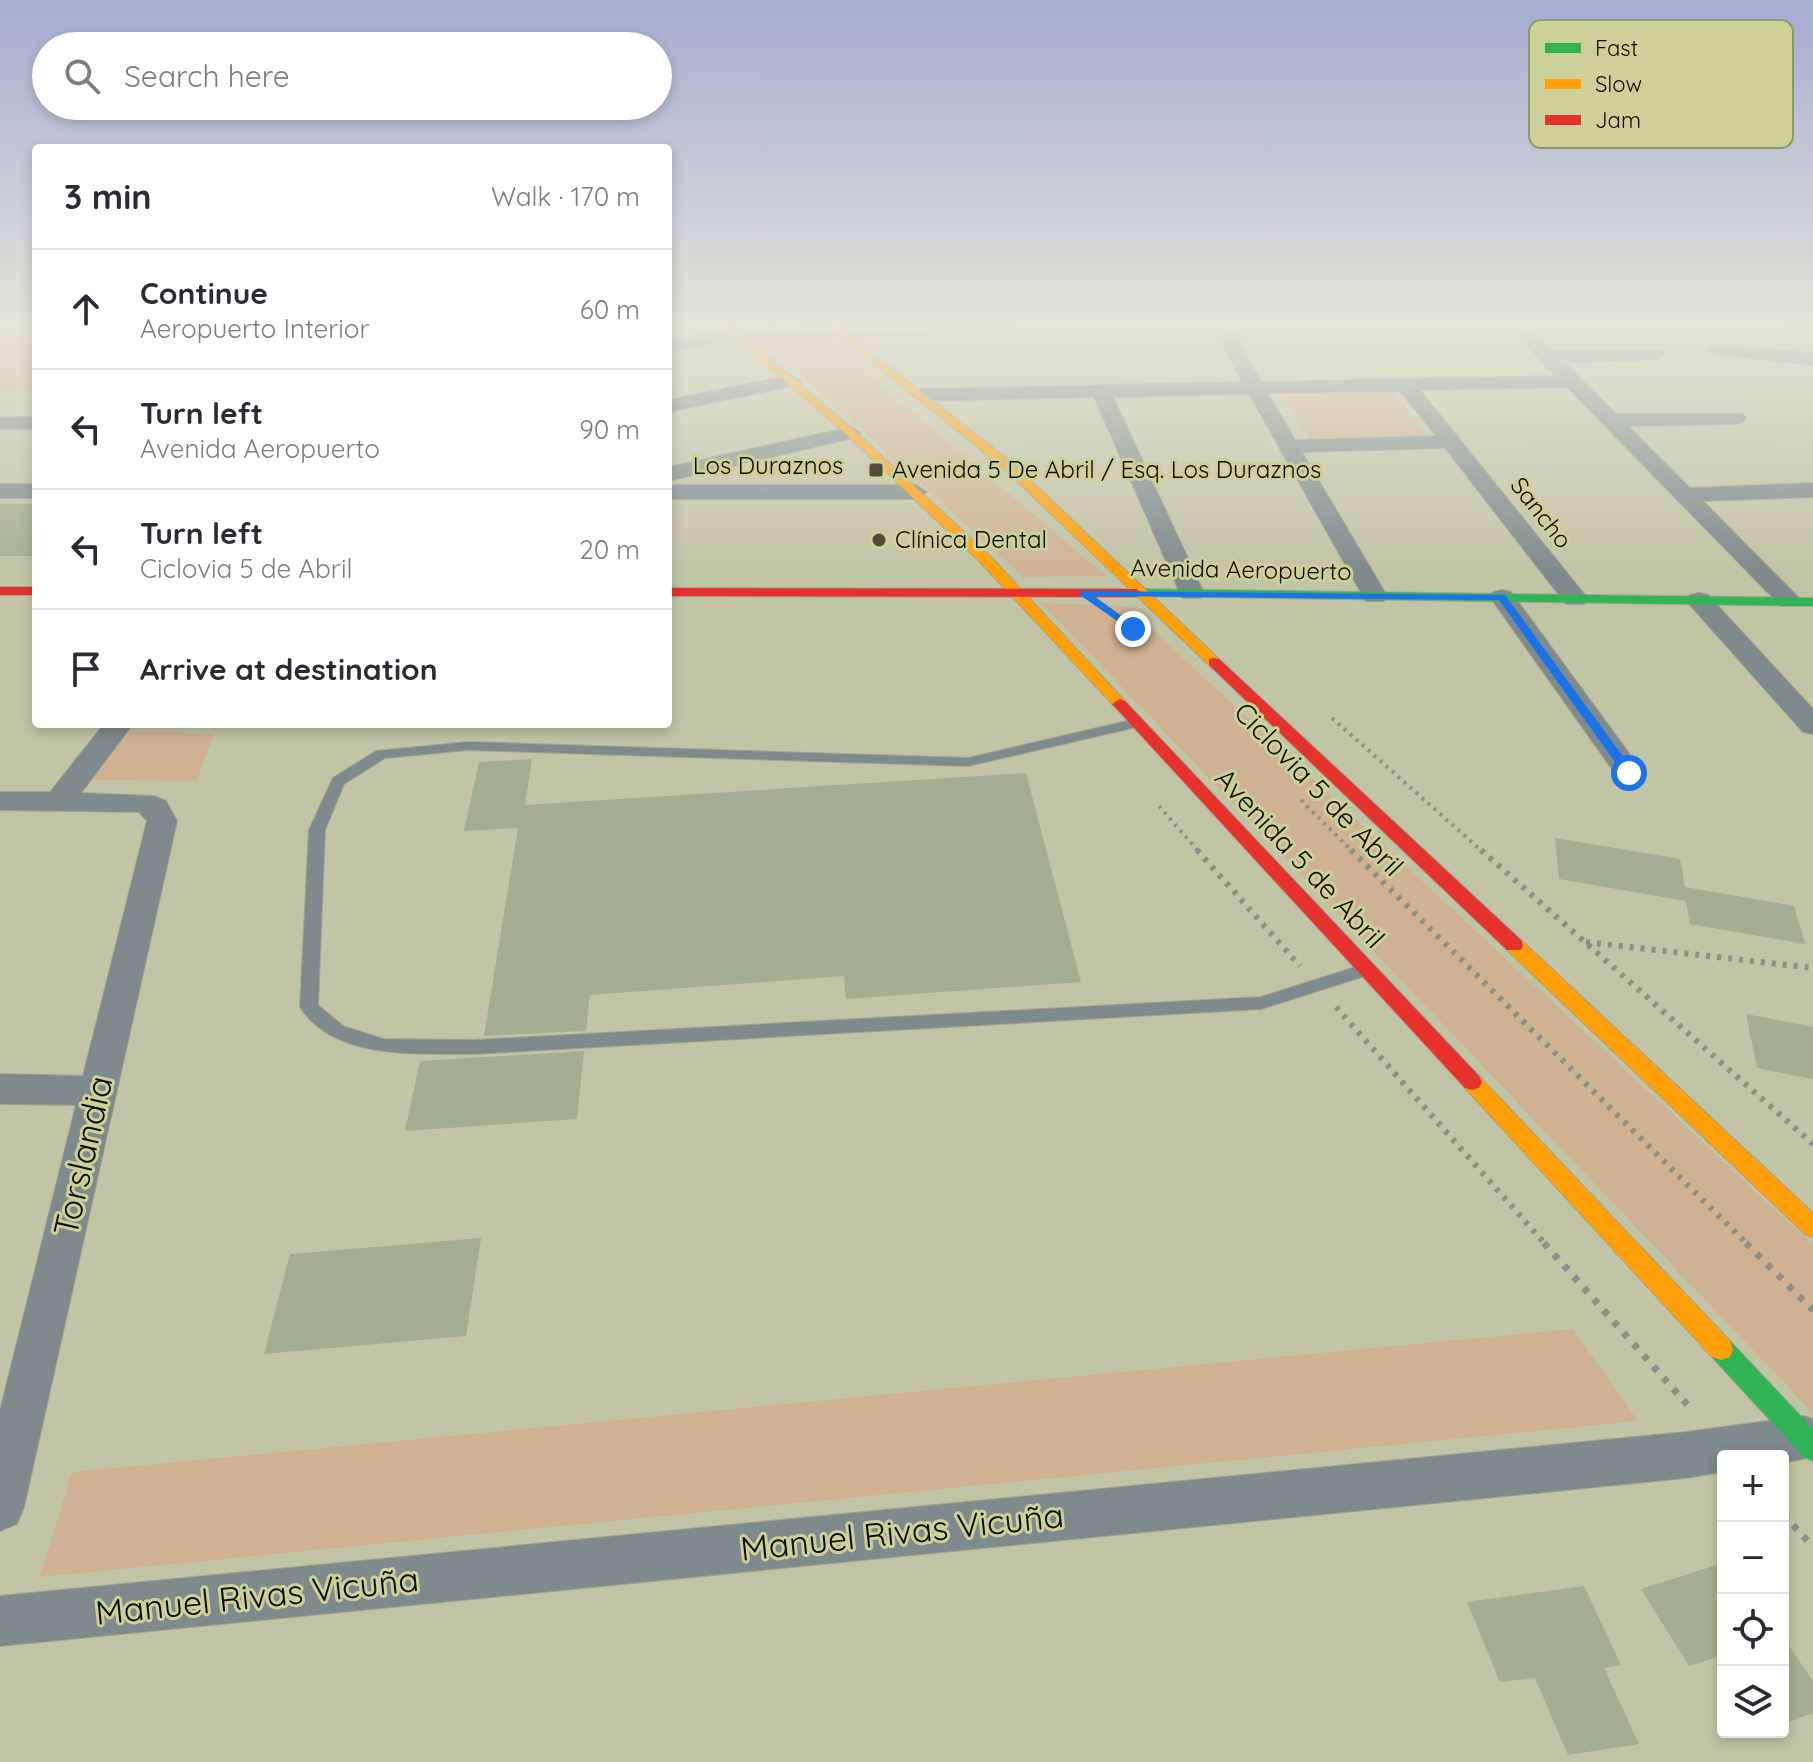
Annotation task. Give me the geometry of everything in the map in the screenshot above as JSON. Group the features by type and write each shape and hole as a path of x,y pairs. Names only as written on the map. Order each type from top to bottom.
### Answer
{"main road":[{"name":"Avenida 5 de Abril","path":"822,408 986,560 1808,1443"},
{"path":"937,408 1041,495 1813,1227"},
{"path":"941,593 961,582 986,560"},
{"path":"0,591 32,591"},
{"name":"Avenida Aeropuerto","path":"672,592 1192,593 1813,602"}],"street":[{"path":"1109,408 1192,593"},
{"path":"1267,408 1375,596"},
{"name":"Sancho","path":"1425,408 1575,599"},
{"path":"1600,408 1790,601"},
{"path":"1612,420 1736,418"},
{"path":"0,423 32,423"},
{"name":"Los Duraznos","path":"672,473 851,433"},
{"path":"1288,446 1452,442"},
{"path":"1686,495 1813,490"},
{"path":"0,491 32,491"},
{"name":"Los Duraznos","path":"672,492 916,492"},
{"path":"1502,597 1629,773"},
{"path":"1699,600 1813,726"},
{"path":"0,801 59,801 116,728"},
{"name":"Torslandia","path":"0,1507 162,821 155,808 129,802 59,801"},
{"path":"0,1089 98,1091"},
{"name":"Manuel Rivas Vicuña","path":"1726,1450 1808,1443"},
{"name":"Manuel Rivas Vicuña","path":"0,1621 1717,1451"}],"lane":[{"path":"1136,723 968,762 468,746 381,754 338,781 317,830 309,1007 337,1031 383,1046 474,1047 1261,1003 1366,970"}],"path":[{"path":"1322,709 1813,1144"},
{"name":"Ciclovia 5 de Abril","path":"1297,795 1813,1310"},
{"path":"1155,802 1726,1450"},
{"path":"1585,942 1813,968"},
{"path":"1789,1521 1813,1547"}],"shaded area":[{"path":"838,408 908,408 1106,576 1024,577"},
{"path":"1289,408 1406,408 1429,437 1310,441"},
{"path":"1042,603 1127,606 1813,1245 1813,1413"},
{"path":"129,731 214,734 197,781 92,780"},
{"path":"1573,1329 1638,1421 40,1577 72,1472"}],"building":[{"path":"0,504 32,504 32,556 0,556"},
{"path":"532,759 525,805 1026,773 1081,982 846,999 844,976 590,995 586,1031 484,1036 518,828 464,831 479,762"},
{"path":"1555,838 1680,859 1685,887 1794,906 1805,944 1690,924 1686,901 1559,879"},
{"path":"1746,1014 1813,1027 1813,1079 1757,1068"},
{"path":"584,1051 577,1119 405,1131 420,1061"},
{"path":"481,1238 466,1336 264,1354 290,1254"},
{"path":"1717,1565 1717,1657 1689,1666 1641,1589"},
{"path":"1584,1586 1621,1665 1604,1668 1639,1744 1568,1755 1535,1678 1500,1682 1467,1602"},
{"path":"1789,1646 1813,1681 1813,1713 1789,1722"}],"traffic: fast":[{"path":"1136,593 1813,602"},
{"path":"1721,1349 1813,1448"}],"traffic: slow":[{"path":"822,408 986,560 1120,704"},
{"path":"935,408 1005,463 1214,662"},
{"path":"1514,945 1813,1227"},
{"path":"1472,1082 1721,1349"}],"traffic: jam":[{"path":"0,591 32,591"},
{"path":"672,592 1136,593"},
{"path":"1214,662 1514,945"},
{"path":"1120,704 1472,1082"}],"place":[{"name":"Avenida 5 De Abril / Esq. Los Duraznos","path":"876,470"},
{"name":"Clínica Dental","path":"879,540"}],"route":[{"path":"1133,629 1083,593 1502,597 1629,773"}]}
